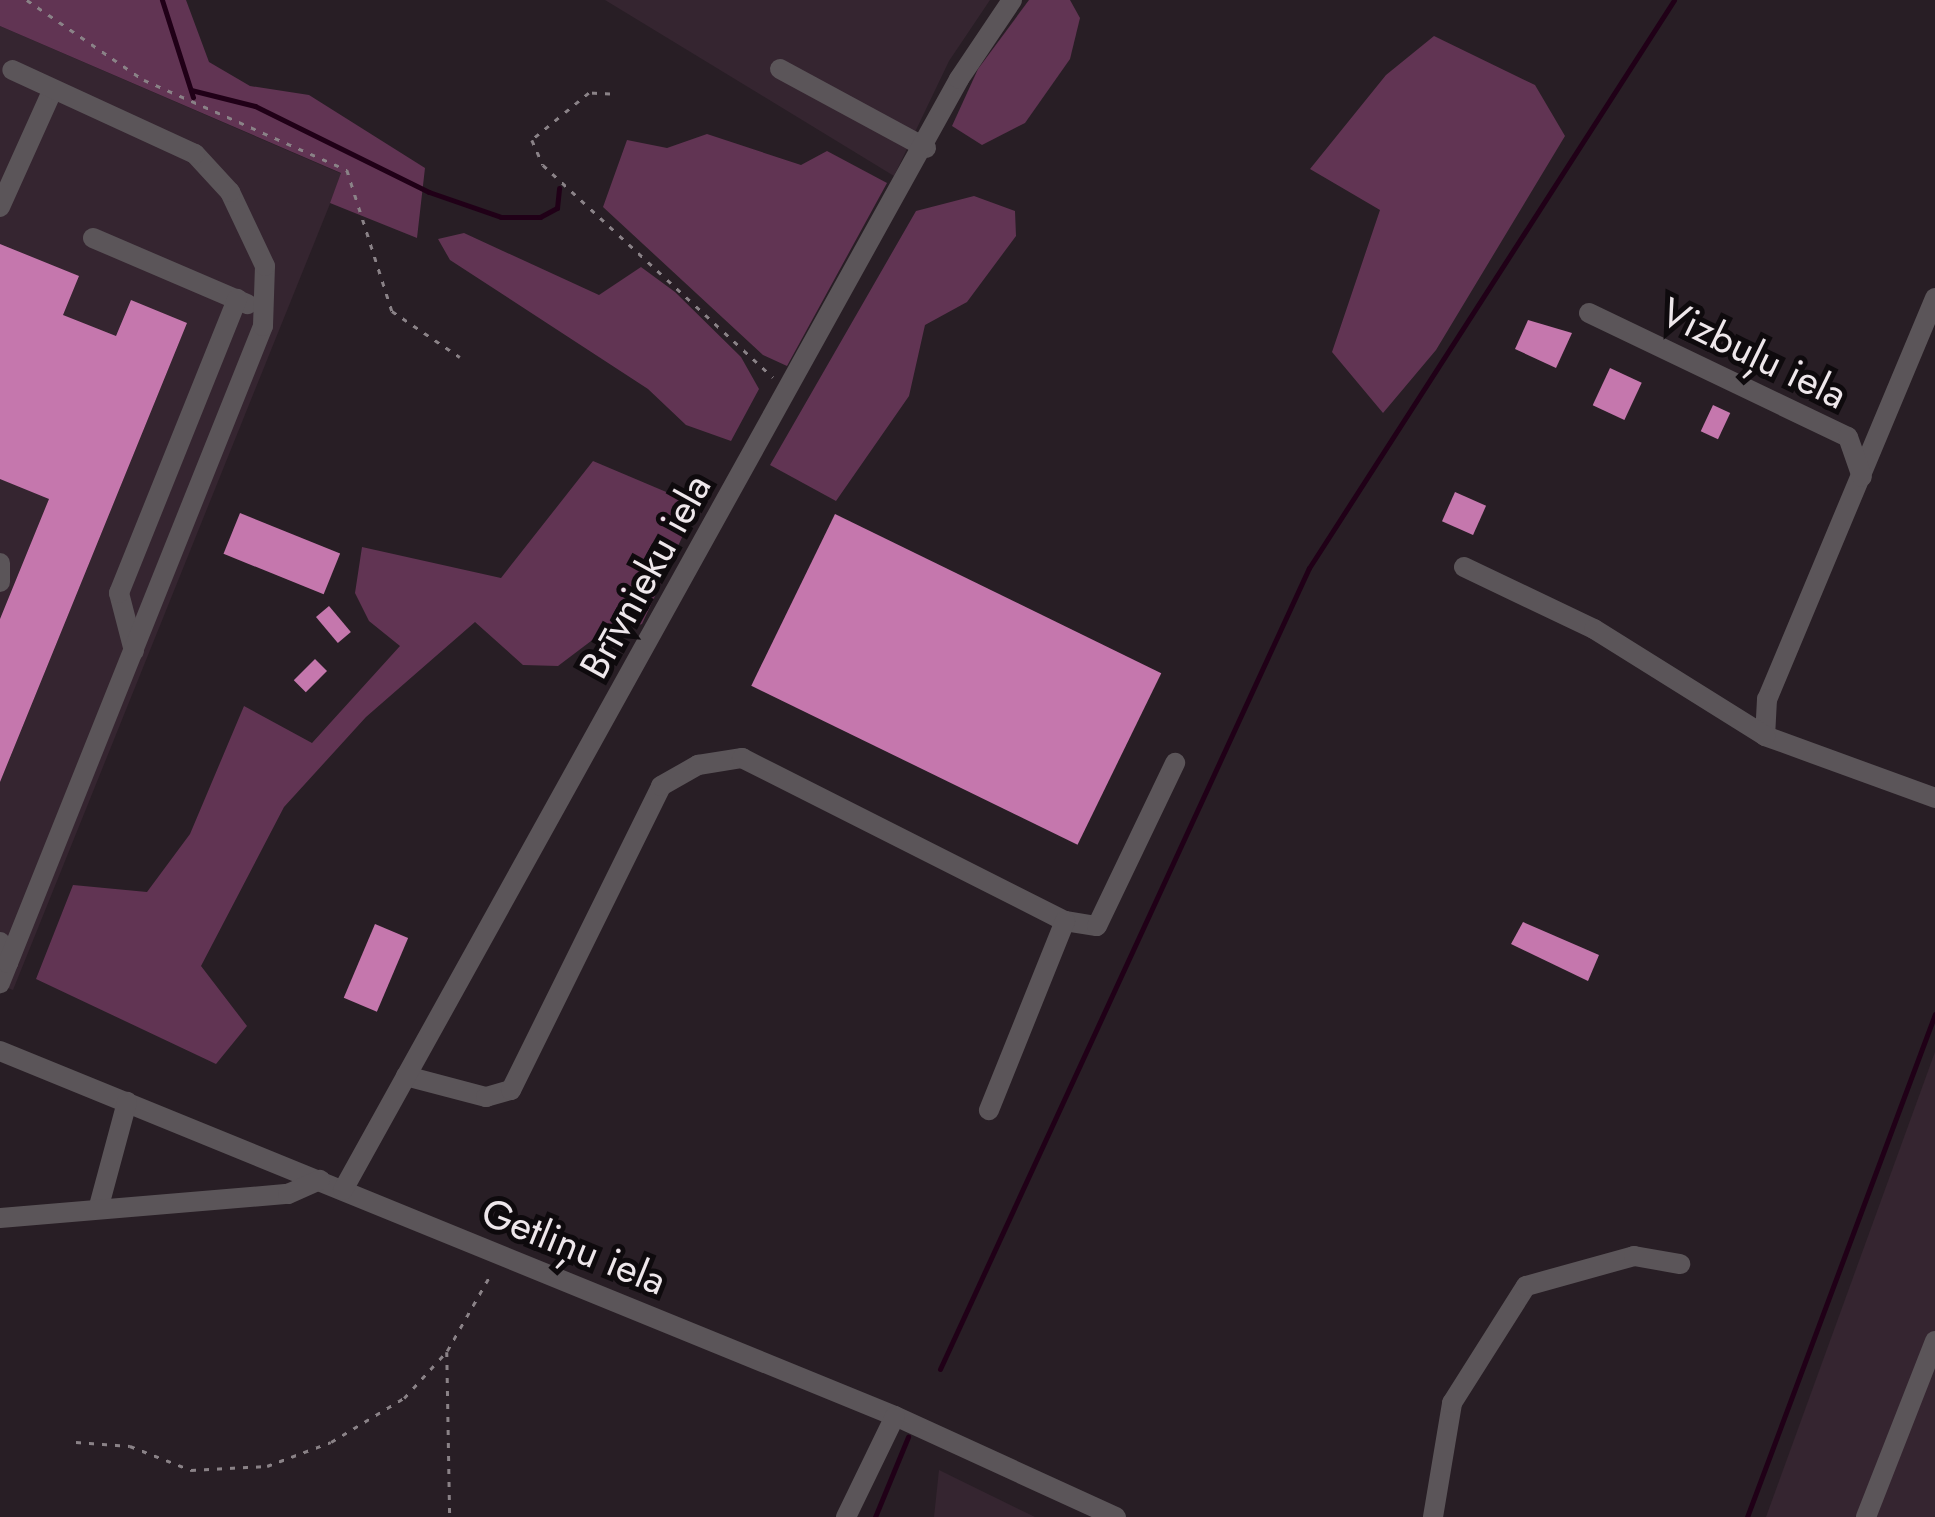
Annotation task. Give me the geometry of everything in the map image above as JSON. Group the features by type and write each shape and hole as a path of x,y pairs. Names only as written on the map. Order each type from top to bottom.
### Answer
{"street":[{"name":"Brīvnieku iela","path":"343,1190 1012,0"},
{"path":"780,69 926,148"},
{"path":"0,983 4,952 134,651 263,310 265,266 212,168 12,70"},
{"path":"0,206 18,184 53,89"},
{"path":"93,238 263,310"},
{"path":"1765,736 1767,699 1935,298"},
{"path":"134,651 119,593 237,299"},
{"name":"Vizbuļu iela","path":"1589,313 1848,437 1862,479"},
{"path":"0,564 0,582"},
{"path":"1464,567 1594,630 1765,736 1935,798"},
{"path":"406,1076 486,1097 511,1090 661,786 698,765 742,758 1064,921 1097,926 1175,764"},
{"path":"989,1110 1064,921"},
{"name":"Getliņu iela","path":"0,1051 895,1416 1116,1517"},
{"path":"99,1206 127,1102"},
{"path":"0,1218 99,1206 288,1194 320,1180"},
{"path":"1433,1517 1452,1403 1526,1286 1634,1256 1680,1264"},
{"path":"1866,1517 1935,1341"},
{"path":"846,1517 895,1416"}],"path":[{"path":"27,0 144,80 346,170 392,310 460,357"},
{"path":"610,94 589,93 532,140 543,166 789,391"},
{"path":"76,1442 130,1446 191,1470 267,1466 364,1428 447,1351 500,1254"},
{"path":"447,1351 450,1517"}],"shaded area":[{"path":"0,0 186,0 209,62 250,86 309,95 425,168 417,238 330,203 341,173 0,26"},
{"path":"605,0 990,0 949,61 894,176"},
{"path":"1029,0 1070,0 1080,18 1070,59 1025,123 982,145 952,126 978,69"},
{"path":"0,26 342,174 13,990 0,985"},
{"path":"1434,36 1535,85 1565,136 1436,350 1383,413 1332,352 1380,210 1310,169 1386,75"},
{"path":"707,134 801,165 827,151 887,183 787,366 763,355 603,207 627,140 667,148"},
{"path":"974,196 1015,211 1016,236 967,302 925,325 909,396 836,501 770,465 916,211"},
{"path":"464,233 599,295 641,267 675,292 741,357 759,389 731,441 686,425 648,389 450,260 438,239"},
{"path":"593,461 697,505 642,624 595,638 558,666 523,665 475,622 366,717 284,807 201,966 247,1026 216,1064 36,979 73,885 147,892 190,834 244,706 312,743 400,646 369,621 355,593 362,547 501,578"},
{"path":"1935,1052 1935,1517 1766,1517"},
{"path":"939,1470 1035,1517 934,1517"}],"building":[{"path":"0,244 79,276 63,315 116,336 131,300 187,323 0,782 0,619 49,499 0,479"},
{"path":"1528,320 1572,333 1556,368 1515,349"},
{"path":"1610,368 1642,383 1624,420 1593,405"},
{"path":"1713,405 1730,413 1718,439 1701,431"},
{"path":"1455,492 1486,506 1473,535 1442,521"},
{"path":"240,513 340,553 324,594 224,554"},
{"path":"835,514 1161,673 1078,845 751,686"},
{"path":"329,606 351,632 338,643 316,617"},
{"path":"315,659 327,671 306,692 294,680"},
{"path":"1523,922 1599,955 1588,981 1511,944"},
{"path":"375,924 408,938 377,1012 344,998"}],"waterway":[{"path":"162,0 193,97"},
{"path":"940,1369 1309,568 1674,0"},
{"path":"191,90 255,106 429,192 501,217 540,217 557,208 559,188"},
{"path":"1747,1517 1935,1014"},
{"path":"875,1517 908,1437"}]}
